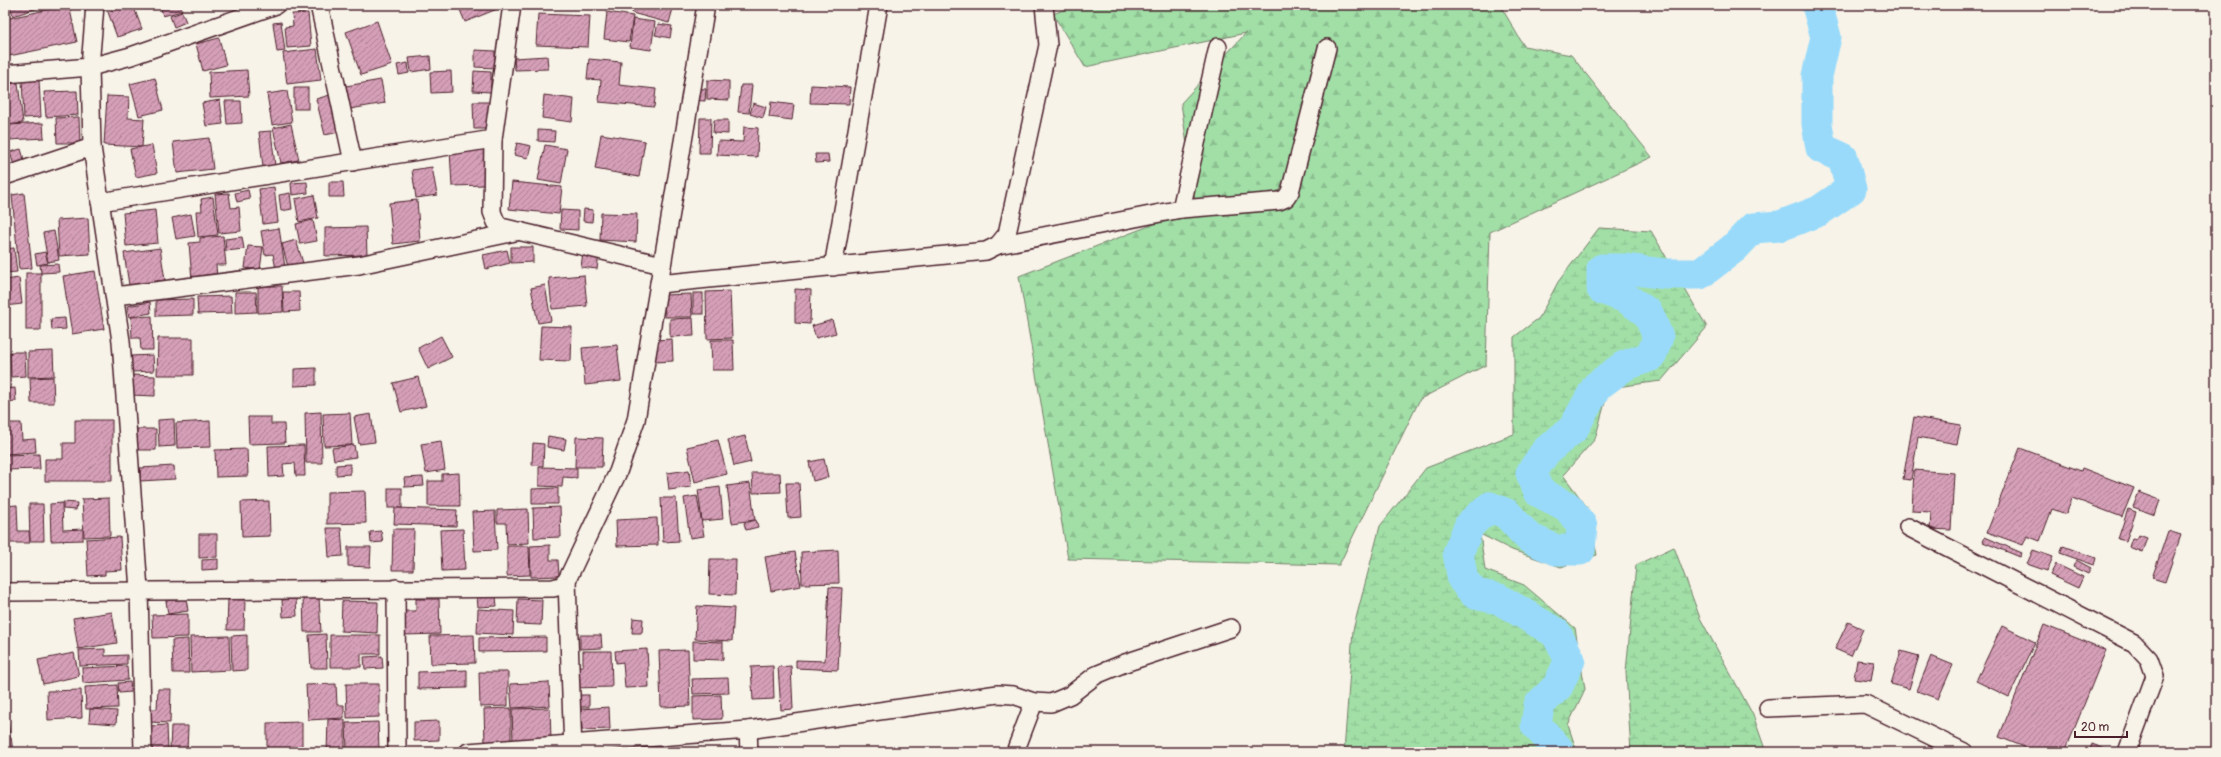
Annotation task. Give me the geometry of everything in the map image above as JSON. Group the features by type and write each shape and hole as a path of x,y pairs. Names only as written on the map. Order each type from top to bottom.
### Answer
{"street":[{"path":"95,5 90,67 92,147 121,341 139,590 144,752"},
{"path":"5,72 90,67 131,56 276,5"},
{"path":"319,5 353,162"},
{"path":"512,5 493,139 492,212 496,222 500,227 662,266"},
{"path":"5,592 553,588 561,586 567,580 618,472 636,420 706,5"},
{"path":"833,267 879,5"},
{"path":"998,245 1007,234 1048,45 1044,5"},
{"path":"1181,209 1218,47"},
{"path":"658,284 986,251 998,245 1181,209 1280,201 1286,198 1290,192 1327,48"},
{"path":"100,202 493,139"},
{"path":"5,176 92,147"},
{"path":"115,296 359,266 520,231"},
{"path":"1908,526 2134,643 2149,659 2154,676 2127,752"},
{"path":"567,580 572,748"},
{"path":"396,588 397,752"},
{"path":"468,752 572,748 748,730 998,694 1013,695 1034,702 1051,703 1070,695 1096,675 1125,663 1231,628"},
{"path":"1015,752 1034,702"},
{"path":"1768,708 1866,704 1964,752"},
{"path":"748,730 749,752"}],"green space":[{"path":"1076,5 1500,5 1524,46 1571,55 1652,157 1490,232 1486,365 1420,399 1339,565 1068,559 1019,276 1196,208 1181,103 1246,33 1085,67 1053,14"},
{"path":"1599,228 1651,231 1707,327 1661,381 1609,388 1595,439 1563,475 1587,507 1597,555 1561,567 1512,550 1480,534 1485,570 1524,585 1575,628 1585,689 1568,725 1577,752 1344,752 1353,630 1380,526 1426,468 1514,434 1514,337 1539,318 1558,282"},
{"path":"1674,547 1700,618 1753,715 1766,752 1631,752 1626,672 1636,565"}],"building":[{"path":"10,5 47,5 13,16"},
{"path":"69,5 77,42 9,56 5,35 5,19"},
{"path":"133,5 142,29 117,37 108,12"},
{"path":"160,5 180,5 182,11 163,16"},
{"path":"458,5 501,5 502,7 465,22"},
{"path":"603,5 630,5 629,9"},
{"path":"634,5 674,5 669,23 632,13"},
{"path":"182,12 186,22 174,27 170,16"},
{"path":"607,12 633,16 629,42 604,39"},
{"path":"308,13 311,46 287,48 285,27 293,26 292,14"},
{"path":"538,14 590,16 588,47 536,45"},
{"path":"633,19 655,22 651,50 630,47"},
{"path":"377,21 392,65 361,75 346,32"},
{"path":"281,22 285,51 277,52 273,23"},
{"path":"658,24 672,26 670,38 655,35"},
{"path":"219,38 226,65 203,71 196,44"},
{"path":"317,49 321,80 287,84 283,53"},
{"path":"475,50 495,51 495,68 475,67"},
{"path":"430,56 431,69 411,72 409,58"},
{"path":"547,56 548,69 515,70 514,58"},
{"path":"589,59 621,62 619,85 656,89 654,107 599,102 601,80 587,79"},
{"path":"408,63 409,73 399,75 397,65"},
{"path":"247,70 249,96 210,98 209,72"},
{"path":"451,71 452,92 431,93 430,72"},
{"path":"474,71 491,72 491,92 473,91"},
{"path":"155,78 163,110 139,116 130,84"},
{"path":"22,80 39,80 41,117 24,118"},
{"path":"381,80 385,103 350,109 346,86"},
{"path":"707,80 729,81 729,100 707,99"},
{"path":"18,83 23,123 6,125 5,98 10,98 9,84"},
{"path":"741,85 752,85 749,113 738,112"},
{"path":"811,85 850,87 849,104 810,103"},
{"path":"294,88 308,88 308,109 294,109"},
{"path":"691,88 706,89 705,101 690,100"},
{"path":"77,91 78,115 46,117 44,92"},
{"path":"287,91 292,122 272,125 267,94"},
{"path":"330,95 339,132 325,135 316,99"},
{"path":"544,95 574,99 572,122 542,118"},
{"path":"107,96 129,97 128,118 144,119 142,147 104,145"},
{"path":"220,100 223,124 206,126 202,103"},
{"path":"225,101 241,101 242,123 227,124"},
{"path":"473,102 489,102 490,129 474,129"},
{"path":"771,102 794,105 792,120 769,117"},
{"path":"753,103 766,107 763,118 750,114"},
{"path":"79,117 80,143 57,143 56,118"},
{"path":"700,118 711,118 710,153 699,153"},
{"path":"714,120 728,120 728,134 713,133"},
{"path":"43,123 44,138 9,140 8,125"},
{"path":"291,124 299,160 281,163 273,128"},
{"path":"5,127 7,151 5,152"},
{"path":"744,127 758,128 757,157 717,155 718,141 743,142"},
{"path":"538,130 555,131 554,142 538,141"},
{"path":"271,131 275,166 263,167 259,132"},
{"path":"601,134 645,141 639,177 595,169"},
{"path":"209,138 213,169 177,173 173,142"},
{"path":"517,143 531,146 528,158 514,155"},
{"path":"152,145 157,173 136,177 130,149"},
{"path":"545,145 567,149 561,184 538,180"},
{"path":"21,149 25,163 14,166 10,152"},
{"path":"484,149 485,185 452,186 450,150"},
{"path":"815,154 828,154 829,162 816,163"},
{"path":"432,167 437,195 416,198 412,170"},
{"path":"307,182 308,193 292,195 291,183"},
{"path":"329,182 343,182 344,197 329,197"},
{"path":"512,182 562,187 559,214 509,209"},
{"path":"274,187 278,222 263,224 259,189"},
{"path":"248,190 250,199 237,202 235,193"},
{"path":"24,193 32,268 19,269 12,195"},
{"path":"229,193 231,208 239,207 241,231 219,233 215,194"},
{"path":"290,193 292,209 281,211 279,195"},
{"path":"314,195 318,218 299,222 295,199"},
{"path":"213,197 218,235 198,237 196,211 202,211 201,199"},
{"path":"417,200 420,241 393,244 389,203"},
{"path":"584,209 593,210 592,222 583,221"},
{"path":"155,210 158,243 126,246 123,213"},
{"path":"561,210 578,211 578,230 560,229"},
{"path":"601,213 637,214 636,242 600,240"},
{"path":"191,214 195,236 176,239 172,218"},
{"path":"88,218 90,254 59,256 57,220"},
{"path":"313,220 317,241 300,244 296,224"},
{"path":"5,221 9,247 5,248"},
{"path":"366,227 367,255 325,256 325,228"},
{"path":"279,228 285,267 276,269 273,254 265,255 261,231"},
{"path":"54,231 59,260 48,262 43,233"},
{"path":"223,236 226,265 216,265 217,278 192,280 189,243 200,242 200,238"},
{"path":"242,237 244,249 226,251 225,239"},
{"path":"296,240 303,263 288,267 282,244"},
{"path":"248,246 263,247 260,270 245,268"},
{"path":"511,247 533,247 533,262 511,263"},
{"path":"14,248 17,272 5,273 5,249"},
{"path":"160,248 165,280 129,285 124,253"},
{"path":"507,250 510,263 486,269 483,255"},
{"path":"45,252 48,263 37,265 35,254"},
{"path":"583,252 599,254 597,269 581,267"},
{"path":"58,264 59,272 41,273 40,265"},
{"path":"95,271 104,329 72,334 63,276"},
{"path":"26,273 41,273 41,330 26,330"},
{"path":"584,275 587,306 552,309 549,278"},
{"path":"19,278 22,304 5,306 5,280"},
{"path":"545,285 551,321 538,323 531,288"},
{"path":"258,286 282,286 283,312 258,313"},
{"path":"795,289 811,290 810,324 795,323"},
{"path":"730,291 732,338 707,339 706,292"},
{"path":"235,292 256,292 257,312 235,313"},
{"path":"283,292 299,292 300,311 284,312"},
{"path":"693,293 703,293 703,314 693,314"},
{"path":"691,294 692,317 665,317 664,295"},
{"path":"231,296 232,313 198,314 197,297"},
{"path":"193,299 193,315 156,316 156,300"},
{"path":"150,302 151,313 129,317 127,306"},
{"path":"152,316 153,350 141,350 140,338 132,338 131,317"},
{"path":"65,318 66,329 52,330 51,319"},
{"path":"693,318 694,336 670,337 670,319"},
{"path":"832,320 836,333 816,338 812,326"},
{"path":"541,326 572,327 571,361 539,360"},
{"path":"441,336 452,357 428,369 418,348"},
{"path":"158,338 193,338 193,375 157,375"},
{"path":"672,339 673,361 655,362 654,340"},
{"path":"711,340 733,340 734,370 712,370"},
{"path":"617,345 621,381 585,385 582,348"},
{"path":"53,351 54,376 28,377 28,352"},
{"path":"10,352 25,352 26,376 11,377"},
{"path":"153,355 154,371 132,372 131,356"},
{"path":"316,368 316,385 294,386 294,369"},
{"path":"132,375 155,376 155,396 131,395"},
{"path":"53,377 54,403 31,403 30,378"},
{"path":"418,377 426,406 401,412 393,383"},
{"path":"15,388 16,401 5,402 5,389"},
{"path":"321,412 322,463 306,463 305,413"},
{"path":"350,413 352,445 324,446 323,414"},
{"path":"371,414 375,442 359,444 354,417"},
{"path":"248,417 271,417 271,424 284,424 285,443 249,444"},
{"path":"1914,417 1961,425 1957,444 1918,437 1911,480 1903,479"},
{"path":"174,419 175,446 159,447 158,420"},
{"path":"75,420 112,420 112,481 45,481 45,459 63,459 63,443 75,443"},
{"path":"210,421 211,447 177,448 176,423"},
{"path":"5,423 21,423 22,440 35,439 36,452 5,454"},
{"path":"137,429 156,429 156,450 136,450"},
{"path":"548,436 566,439 564,450 547,447"},
{"path":"745,436 751,462 734,466 728,440"},
{"path":"576,437 603,438 602,467 575,467"},
{"path":"718,440 727,474 695,482 687,447"},
{"path":"441,441 445,470 426,473 421,444"},
{"path":"533,443 544,444 543,466 532,465"},
{"path":"304,445 305,476 296,476 295,463 283,464 284,476 269,477 268,446"},
{"path":"354,445 356,457 334,460 332,448"},
{"path":"2020,448 2081,471 2082,468 2134,488 2122,517 2072,498 2066,514 2052,509 2040,541 2027,536 2023,545 1987,532"},
{"path":"247,449 248,476 216,477 215,450"},
{"path":"39,454 40,469 5,470 5,455"},
{"path":"824,459 828,477 813,481 809,462"},
{"path":"350,464 350,474 336,475 336,465"},
{"path":"174,466 175,479 140,481 140,468"},
{"path":"539,467 577,468 577,478 563,477 562,487 539,486"},
{"path":"689,470 691,487 669,490 667,473"},
{"path":"1914,470 1954,473 1951,530 1930,529 1931,512 1912,511"},
{"path":"459,473 460,506 428,506 428,481 442,481 442,474"},
{"path":"752,473 780,473 781,492 753,493"},
{"path":"423,477 424,486 405,487 404,478"},
{"path":"750,483 755,520 732,523 727,486"},
{"path":"786,483 799,483 801,517 788,518"},
{"path":"720,487 723,519 702,521 698,490"},
{"path":"388,488 402,488 402,508 388,508"},
{"path":"558,488 558,504 532,504 532,489"},
{"path":"365,491 366,523 327,524 327,492"},
{"path":"2139,492 2160,500 2155,515 2133,507"},
{"path":"697,496 704,536 690,538 684,498"},
{"path":"109,498 110,536 84,537 82,499"},
{"path":"661,498 676,498 679,541 663,542"},
{"path":"269,501 270,536 242,537 241,502"},
{"path":"63,502 77,503 76,510 63,509"},
{"path":"62,503 63,530 83,529 83,540 51,541 50,504"},
{"path":"29,504 43,504 44,541 30,541"},
{"path":"17,505 18,531 29,531 30,543 5,543 5,506"},
{"path":"560,507 561,537 534,538 533,508"},
{"path":"395,508 457,510 456,526 394,524"},
{"path":"528,509 529,543 507,544 506,523 497,523 497,510"},
{"path":"2128,509 2136,512 2126,541 2118,539"},
{"path":"495,511 497,550 474,551 472,512"},
{"path":"657,518 658,545 617,546 616,520"},
{"path":"756,520 758,527 746,530 744,523"},
{"path":"327,528 341,528 343,556 329,557"},
{"path":"393,529 414,529 413,570 392,570"},
{"path":"463,529 465,570 442,571 440,530"},
{"path":"381,531 383,542 371,543 370,532"},
{"path":"2168,531 2181,535 2165,582 2152,578"},
{"path":"199,534 217,534 217,557 199,558"},
{"path":"2139,535 2147,538 2142,552 2129,547 2132,538 2137,539"},
{"path":"120,537 122,570 105,571 105,575 88,576 86,539"},
{"path":"1985,537 2022,553 2020,557 1983,542"},
{"path":"550,545 550,560 558,560 559,576 531,577 530,546"},
{"path":"507,546 529,546 530,575 507,576"},
{"path":"2063,546 2096,558 2094,565 2060,553"},
{"path":"348,547 371,547 370,567 348,566"},
{"path":"838,550 839,583 802,584 801,552"},
{"path":"2033,550 2053,557 2047,571 2027,564"},
{"path":"795,552 801,586 771,591 765,557"},
{"path":"218,559 218,569 202,570 202,560"},
{"path":"710,559 736,559 735,595 709,594"},
{"path":"2076,560 2091,568 2088,574 2073,567"},
{"path":"2056,564 2083,577 2078,588 2050,575"},
{"path":"829,587 842,588 838,670 796,668 796,660 825,661"},
{"path":"303,597 319,597 321,632 304,632"},
{"path":"477,597 496,597 497,606 478,607"},
{"path":"186,598 188,611 168,614 166,601"},
{"path":"228,599 245,600 244,630 227,630"},
{"path":"296,599 297,616 283,617 282,600"},
{"path":"416,599 439,599 440,634 403,635 402,611 416,611"},
{"path":"518,599 542,600 541,625 517,624"},
{"path":"342,601 378,602 377,633 341,631"},
{"path":"697,606 734,608 732,641 695,639"},
{"path":"478,609 514,611 513,635 477,633"},
{"path":"112,612 117,643 78,649 73,618"},
{"path":"188,614 188,637 153,638 152,615"},
{"path":"633,618 643,619 642,633 632,633"},
{"path":"1848,622 1863,629 1851,656 1835,649"},
{"path":"2044,625 2106,650 2065,752 2037,752 1999,737"},
{"path":"2002,626 2035,642 2009,697 1976,681"},
{"path":"326,634 327,668 311,668 309,635"},
{"path":"247,635 247,670 232,671 231,636"},
{"path":"330,635 380,635 380,654 361,654 361,667 330,667"},
{"path":"474,635 475,663 431,664 430,636"},
{"path":"580,635 601,635 602,648 580,649"},
{"path":"229,636 230,670 191,672 190,637"},
{"path":"546,637 546,651 479,652 479,638"},
{"path":"188,639 189,673 173,673 172,640"},
{"path":"693,641 723,642 723,660 693,659"},
{"path":"105,649 105,656 127,655 127,664 80,666 79,650"},
{"path":"647,649 649,687 625,688 623,662 616,663 615,651"},
{"path":"688,650 690,706 661,707 659,651"},
{"path":"583,651 611,651 612,687 572,688 572,666 583,666"},
{"path":"1901,651 1919,656 1909,689 1891,684"},
{"path":"74,653 79,676 43,684 38,660"},
{"path":"382,656 383,668 365,669 364,657"},
{"path":"1931,656 1953,665 1938,699 1917,691"},
{"path":"1857,660 1874,662 1871,681 1854,679"},
{"path":"127,666 128,680 83,683 82,668"},
{"path":"773,666 774,699 753,700 751,667"},
{"path":"791,666 793,709 781,710 778,667"},
{"path":"467,670 467,688 418,689 418,672"},
{"path":"479,672 508,672 508,706 480,707"},
{"path":"728,678 729,693 693,694 692,679"},
{"path":"130,682 131,692 119,693 118,683"},
{"path":"549,682 550,706 512,708 510,684"},
{"path":"336,684 337,705 344,705 344,718 308,720 306,685"},
{"path":"346,684 379,684 379,717 347,718"},
{"path":"117,685 118,708 86,709 85,687"},
{"path":"158,689 171,689 170,723 148,722 148,709 157,709"},
{"path":"81,690 82,718 48,720 47,691"},
{"path":"572,695 589,695 589,707 572,707"},
{"path":"721,695 722,719 693,720 693,696"},
{"path":"609,707 610,729 582,730 581,709"},
{"path":"511,708 511,744 485,744 484,709"},
{"path":"550,708 551,740 513,741 512,709"},
{"path":"90,709 117,711 116,724 89,722"},
{"path":"328,719 345,720 345,752 327,752"},
{"path":"439,721 439,740 414,741 414,722"},
{"path":"302,722 302,752 267,752 267,723"},
{"path":"378,722 379,749 347,749 346,723"},
{"path":"8,723 10,735 5,736 5,724"},
{"path":"167,725 168,752 150,752 150,726"},
{"path":"171,726 188,726 187,752 170,751"},
{"path":"11,737 13,752 5,752 5,738"},
{"path":"2092,744 2105,749 2104,752 2089,752"}],"waterway":[{"path":"1558,752 1558,749 1536,725 1539,705 1558,686 1570,660 1556,633 1499,599 1475,594 1463,580 1458,553 1470,524 1490,507 1507,514 1529,538 1556,550 1580,550 1582,526 1568,507 1539,492 1531,473 1546,451 1573,429 1597,386 1624,366 1651,356 1658,337 1648,313 1626,298 1602,289 1602,269 1626,269 1665,274 1700,274 1734,248 1753,228 1780,226 1819,211 1851,189 1843,158 1821,148 1817,124 1817,76 1826,37 1817,5"}]}
